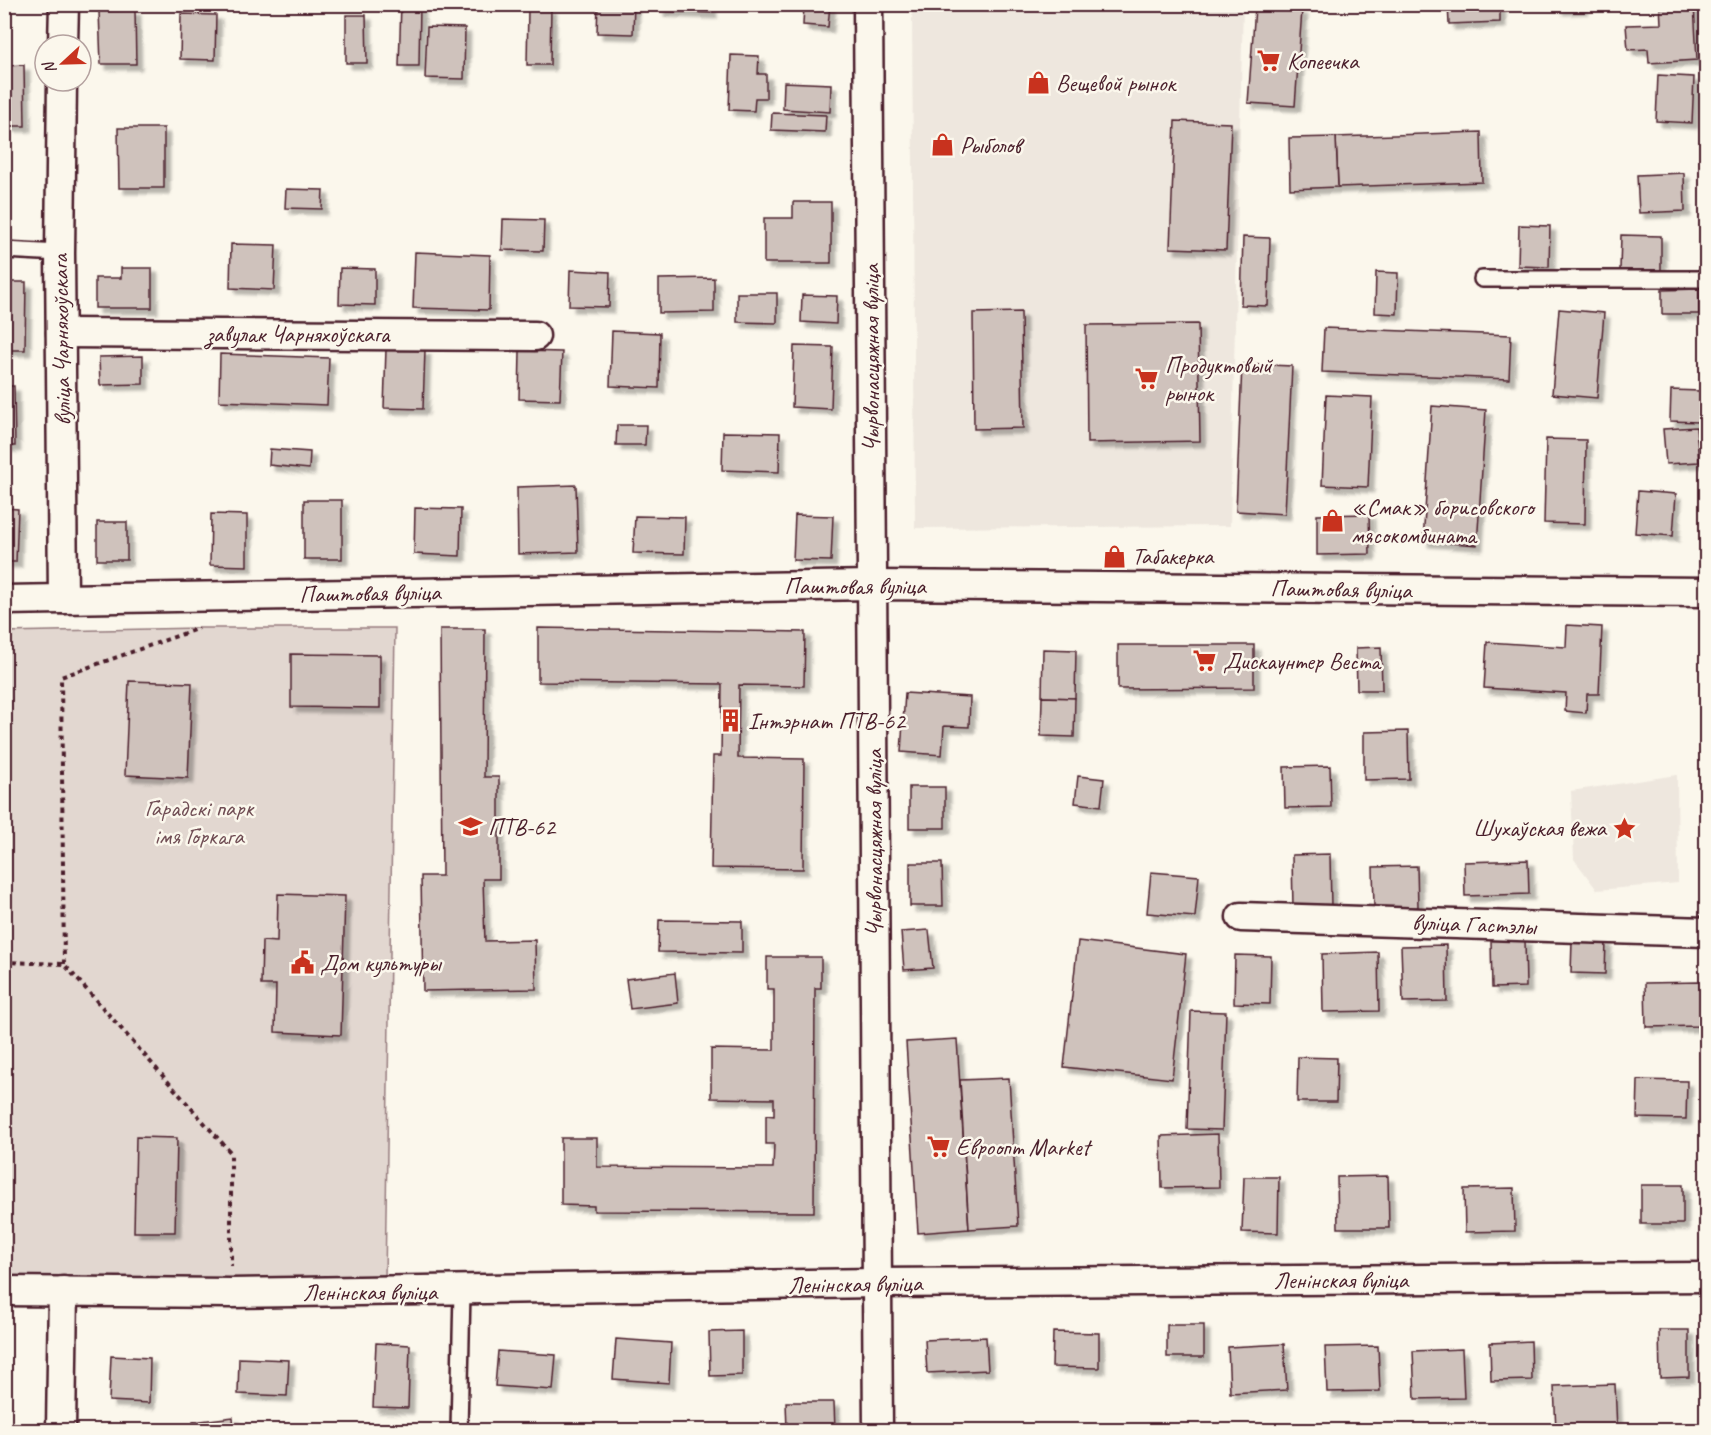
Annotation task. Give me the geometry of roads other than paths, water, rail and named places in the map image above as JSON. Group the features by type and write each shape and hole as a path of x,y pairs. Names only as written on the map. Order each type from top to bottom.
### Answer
{"street":[{"path":"63,33 64,4"},
{"name":"Чырвонасцяжная вуліца","path":"868,4 878,1431"},
{"name":"вуліца Чарняхоўскага","path":"62,93 60,253 63,599"},
{"name":"завулак Чарняхоўскага","path":"61,333 535,336"},
{"name":"Паштовая вуліца","path":"4,600 872,585 1707,592"},
{"name":"вуліца Гастэлы","path":"1241,917 1707,932"},
{"name":"Ленінская вуліца","path":"4,1291 231,1293 876,1283 1707,1277"},
{"path":"61,1431 63,1291"}],"lane":[{"path":"4,250 60,253"},
{"path":"1482,279 1707,279"},
{"path":"459,1431 462,1291"}],"place":[{"name":"Копеечка","path":"1269,61"},
{"name":"Вещевой рынок","path":"1038,83"},
{"name":"Рыболов","path":"942,145"},
{"name":"Продуктовый рынок","path":"1147,379"},
{"name":"«Смак» борисовского мясокомбината","path":"1333,521"},
{"name":"Табакерка","path":"1114,556"},
{"name":"Дискаунтер Веста","path":"1205,661"},
{"name":"Інтэрнат ПТВ-62","path":"730,721"},
{"name":"ПТВ-62","path":"470,827"},
{"name":"Шухаўская вежа","path":"1624,828"},
{"name":"Дом культуры","path":"302,963"},
{"name":"Евроопт Market","path":"938,1147"}],"park label":[{"name":"Гарадскі парк імя Горкага","path":"199,822"}]}
